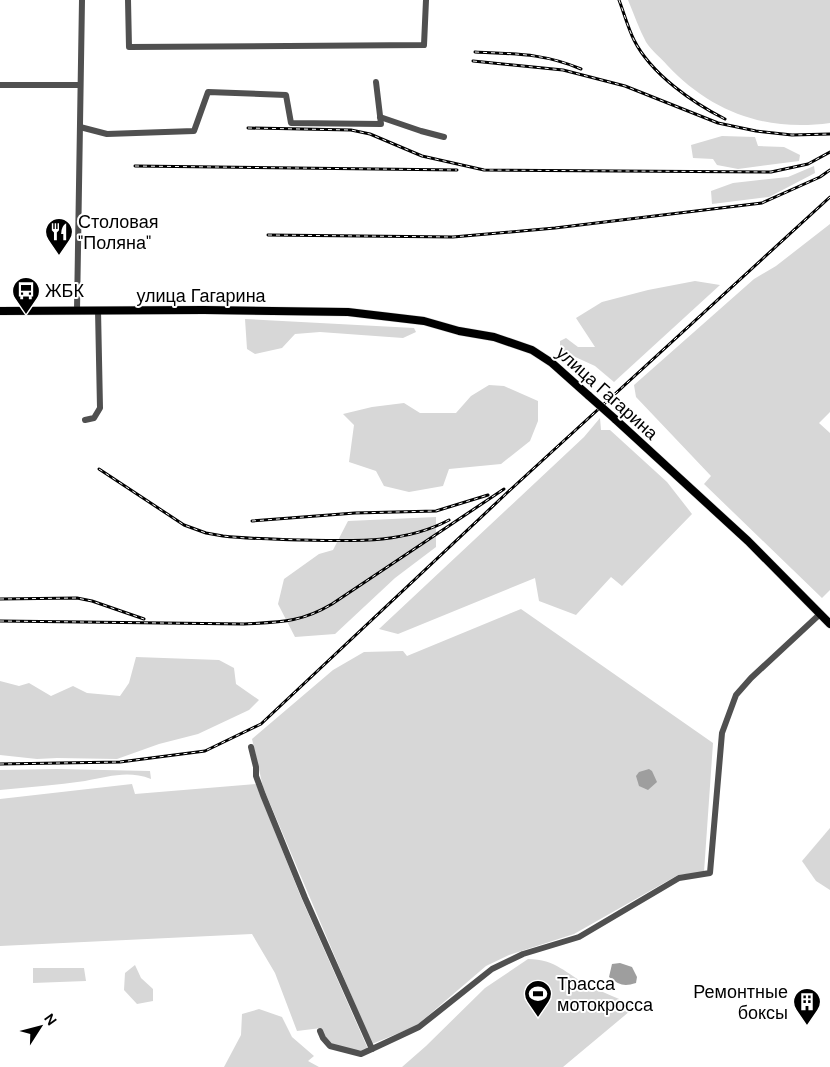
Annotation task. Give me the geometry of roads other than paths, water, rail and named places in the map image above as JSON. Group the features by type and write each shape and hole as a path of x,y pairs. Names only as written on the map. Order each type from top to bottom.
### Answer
{"main road":[{"name":"улица Гагарина","path":"0,311 348,312 424,321 501,339 532,350 552,363 712,506 830,624"}],"street":[{"path":"77,310 82,0"},
{"path":"128,0 129,47 424,44 426,0"},
{"path":"80,127 107,134 194,131 208,92 286,95 291,123 380,124 376,82"},
{"path":"0,85 80,85"},
{"path":"380,117 444,137"},
{"path":"85,420 94,418 100,408 98,310"},
{"path":"320,1031 322,1038 330,1046 361,1054 418,1027 492,969 523,954 579,937 679,878 710,873 722,733 736,696 751,678 820,614"},
{"path":"250,747 256,767 256,776 263,795 305,898 372,1049"}],"railway":[{"path":"619,0 641,53 674,86 700,105 725,119"},
{"path":"475,52 541,57 581,69"},
{"path":"473,61 563,70 625,86 718,123 756,131 792,135 830,134"},
{"path":"248,128 351,130 370,134 422,156 484,170 771,172 808,164 830,152"},
{"path":"135,166 457,170"},
{"path":"268,235 453,237 555,228 762,203 820,177 830,170"},
{"path":"0,764 120,762 205,751 261,724 509,491 830,197"},
{"path":"99,469 184,525 206,533 223,536 321,540 378,539 414,533 432,528 449,520"},
{"path":"0,621 244,624 279,622 299,618 310,615 332,604 504,489"},
{"path":"252,521 355,513 436,511 488,495"},
{"path":"0,599 77,598 92,601 144,619"}],"place":[{"name":"Столовая \"Поляна\"","path":"59,256"},
{"name":"ЖБК","path":"26,315"},
{"name":"Трасса мотокросса","path":"538,1018"},
{"name":"Ремонтные боксы","path":"807,1026"}]}
